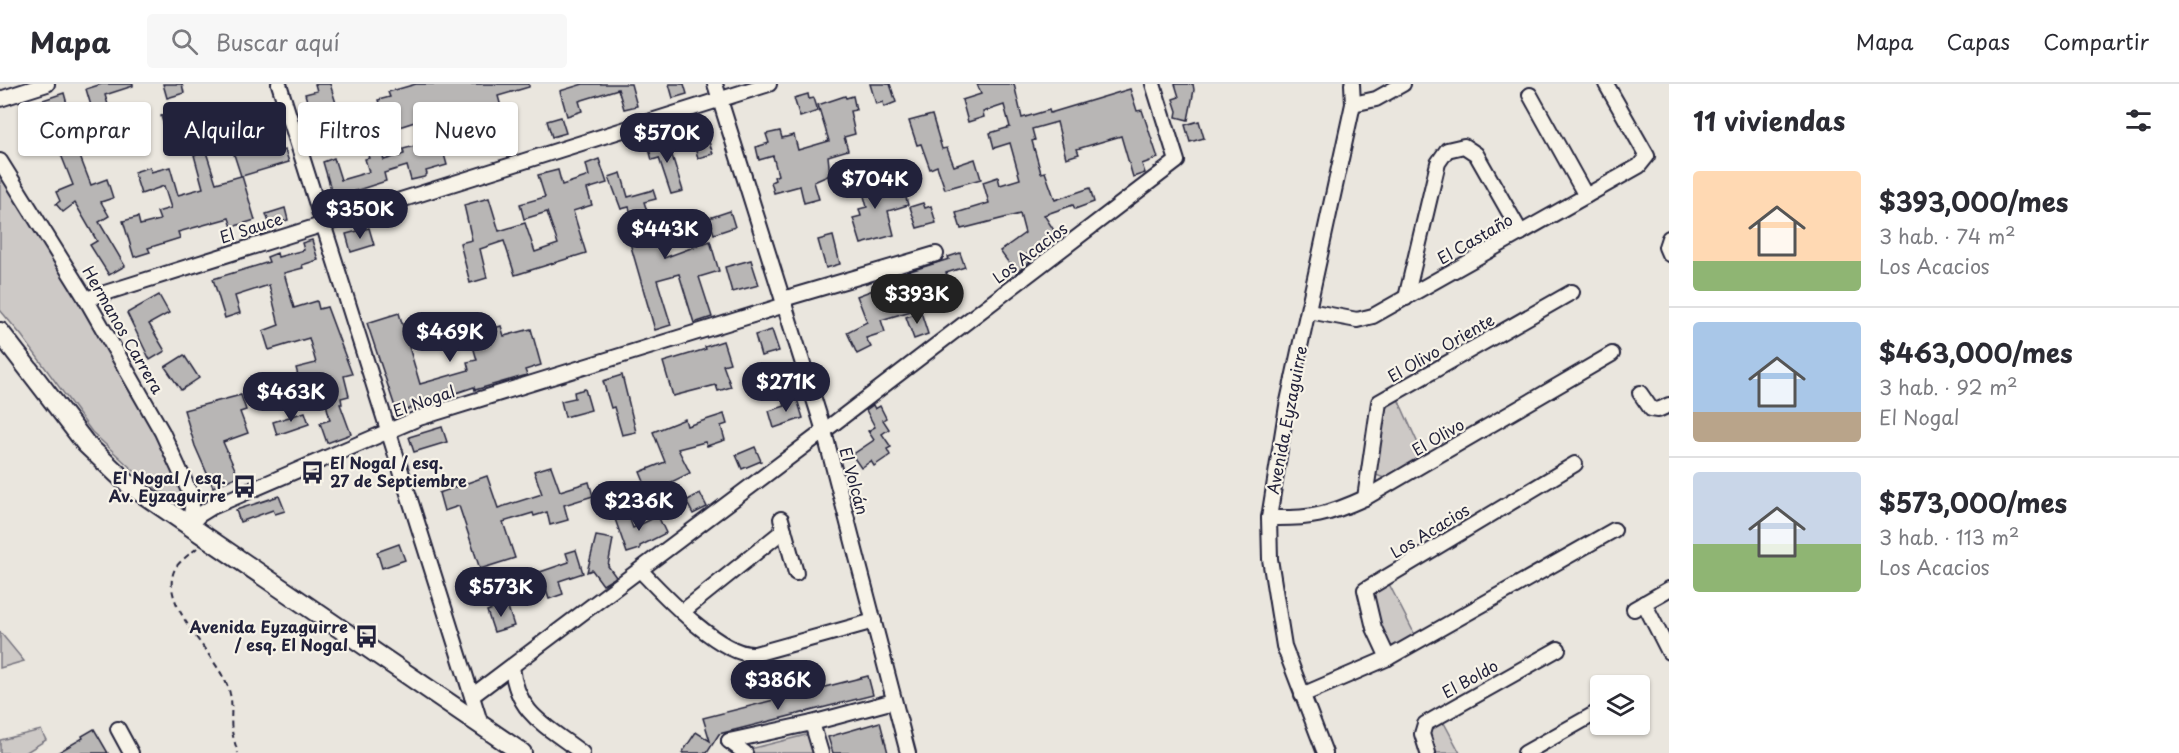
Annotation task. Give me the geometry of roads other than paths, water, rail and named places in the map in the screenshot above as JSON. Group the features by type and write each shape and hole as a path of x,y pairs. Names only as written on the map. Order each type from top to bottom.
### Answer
{"main road":[{"path":"0,332 97,457 127,483 522,753"}],"street":[{"path":"0,99 47,84"},
{"path":"279,84 481,725"},
{"name":"El Volcán","path":"715,84 824,431 908,753"},
{"name":"El Sauce","path":"86,299 769,84"},
{"name":"Los Acacios","path":"471,696 1177,162 1153,84"},
{"name":"Avenida Eyzaguirre","path":"1325,753 1284,646 1270,559 1269,518 1287,406 1353,104 1352,84"},
{"path":"1353,104 1376,99 1403,84"},
{"name":"El Castaño","path":"1309,311 1362,320 1373,316 1639,166 1647,156 1606,84"},
{"path":"1530,95 1586,196"},
{"path":"1406,298 1438,163 1443,153 1451,147 1464,146 1476,154 1521,233"},
{"name":"Hermanos Carrera","path":"0,161 86,299 162,432 183,475 192,500 190,525"},
{"path":"1669,238 1666,247 1669,254"},
{"name":"El Nogal","path":"190,525 205,510 419,418 936,254"},
{"path":"1412,272 1430,284"},
{"name":"El Olivo Oriente","path":"1365,498 1379,402 1572,292"},
{"name":"El Olivo","path":"1269,518 1303,519 1322,516 1365,498 1612,354"},
{"path":"1641,393 1651,409 1658,410 1669,405"},
{"name":"Los Acacios","path":"1388,658 1374,628 1365,590 1575,464"},
{"path":"682,612 783,525 796,573"},
{"path":"1302,695 1388,658 1614,530"},
{"path":"640,570 682,612 726,646 747,654 874,621"},
{"path":"1669,589 1639,606 1669,652"},
{"name":"El Boldo","path":"1428,753 1422,734 1425,724 1558,649"},
{"path":"512,667 514,687 527,709 582,753"},
{"path":"720,753 729,741 812,723 894,701"},
{"path":"1526,753 1590,716"},
{"path":"812,723 821,753"},
{"path":"118,729 131,753"},
{"path":"729,741 745,753"}],"place":[{"name":"El Nogal / esq. 27 de Septiembre","path":"312,472"},
{"name":"El Nogal / esq. Av. Eyzaguirre","path":"244,487"},
{"name":"Avenida Eyzaguirre / esq. El Nogal","path":"366,636"}]}
